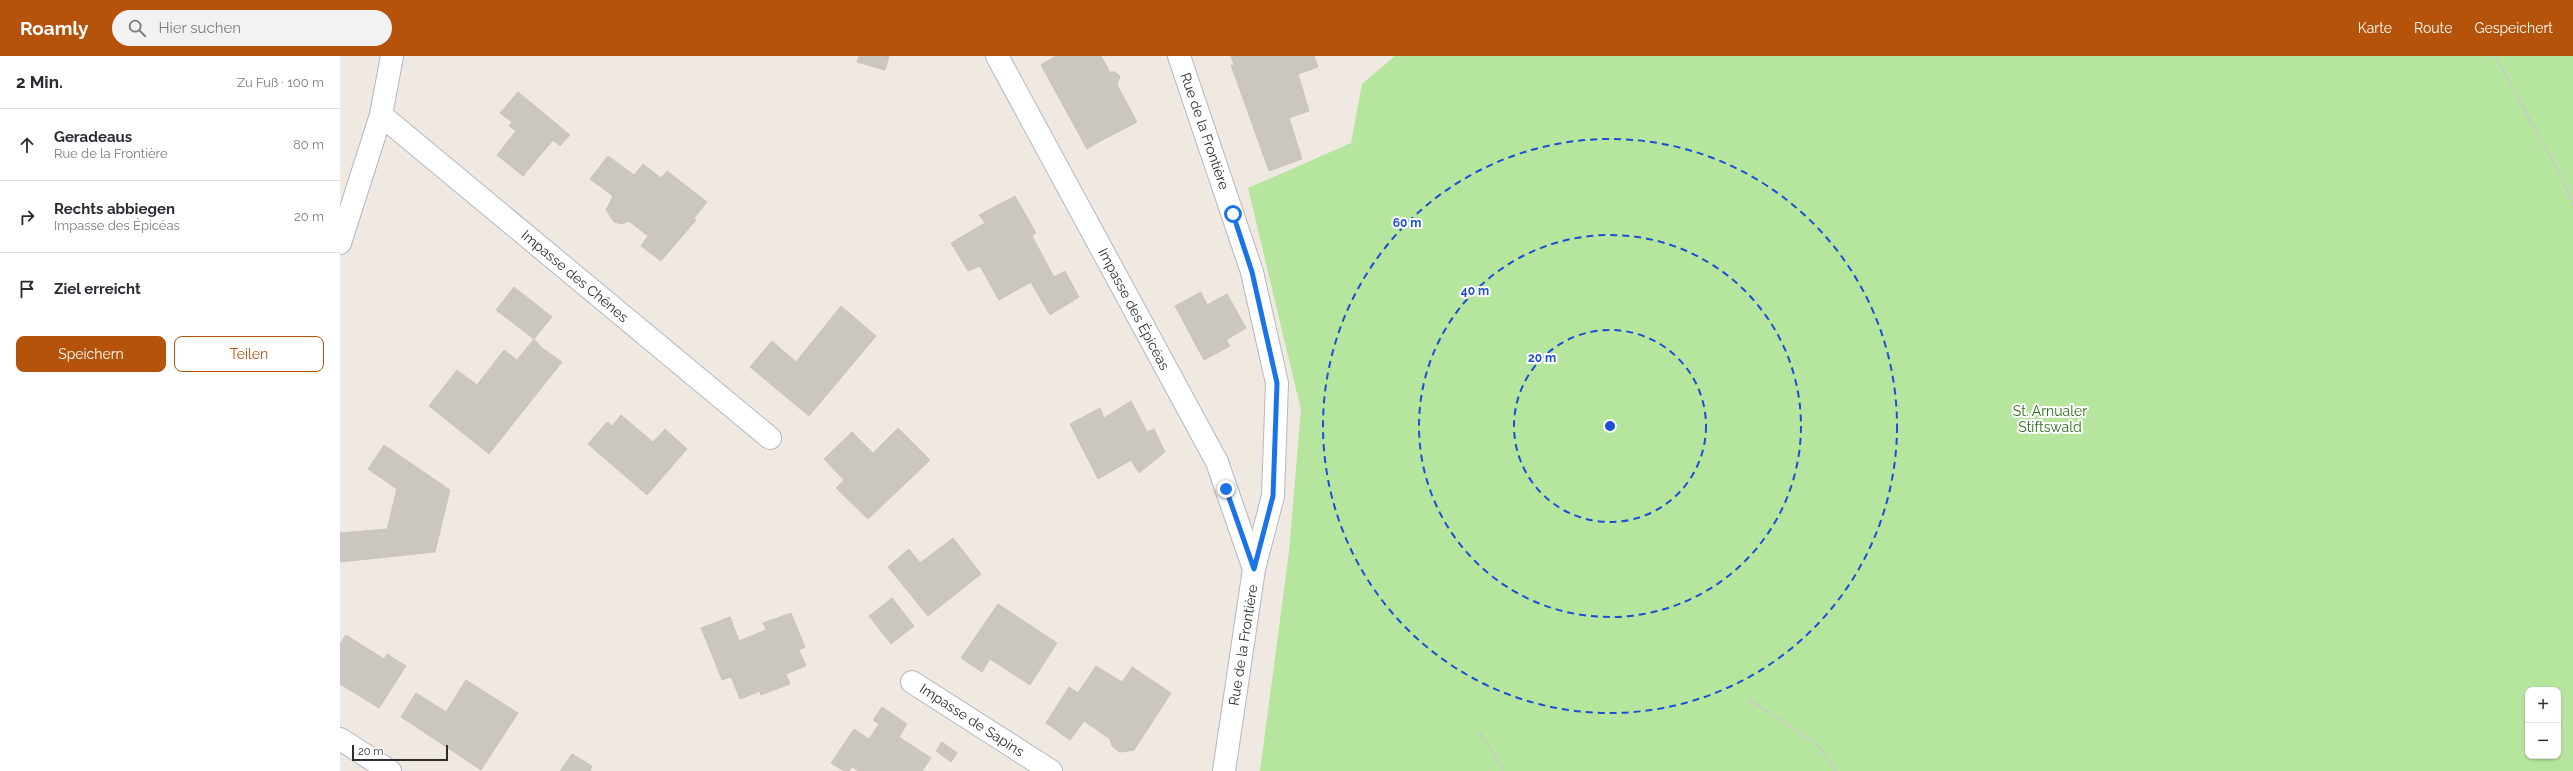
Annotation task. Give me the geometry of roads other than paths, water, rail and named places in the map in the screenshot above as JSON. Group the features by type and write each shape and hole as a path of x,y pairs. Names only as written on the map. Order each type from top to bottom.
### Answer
{"street":[{"path":"340,243 381,115 392,56"},
{"name":"Impasse des Épicéas","path":"997,56 1217,462 1254,569"},
{"name":"Rue de la Frontière","path":"1179,56 1252,272 1277,383 1273,496 1254,569 1224,771"},
{"name":"Impasse des Chênes","path":"381,115 770,438"},
{"name":"Impasse de Sapins","path":"912,682 1051,771"},
{"path":"340,739 390,771"}],"park label":[{"name":"St. Arnualer Stiftswald","path":"2050,420"}]}
